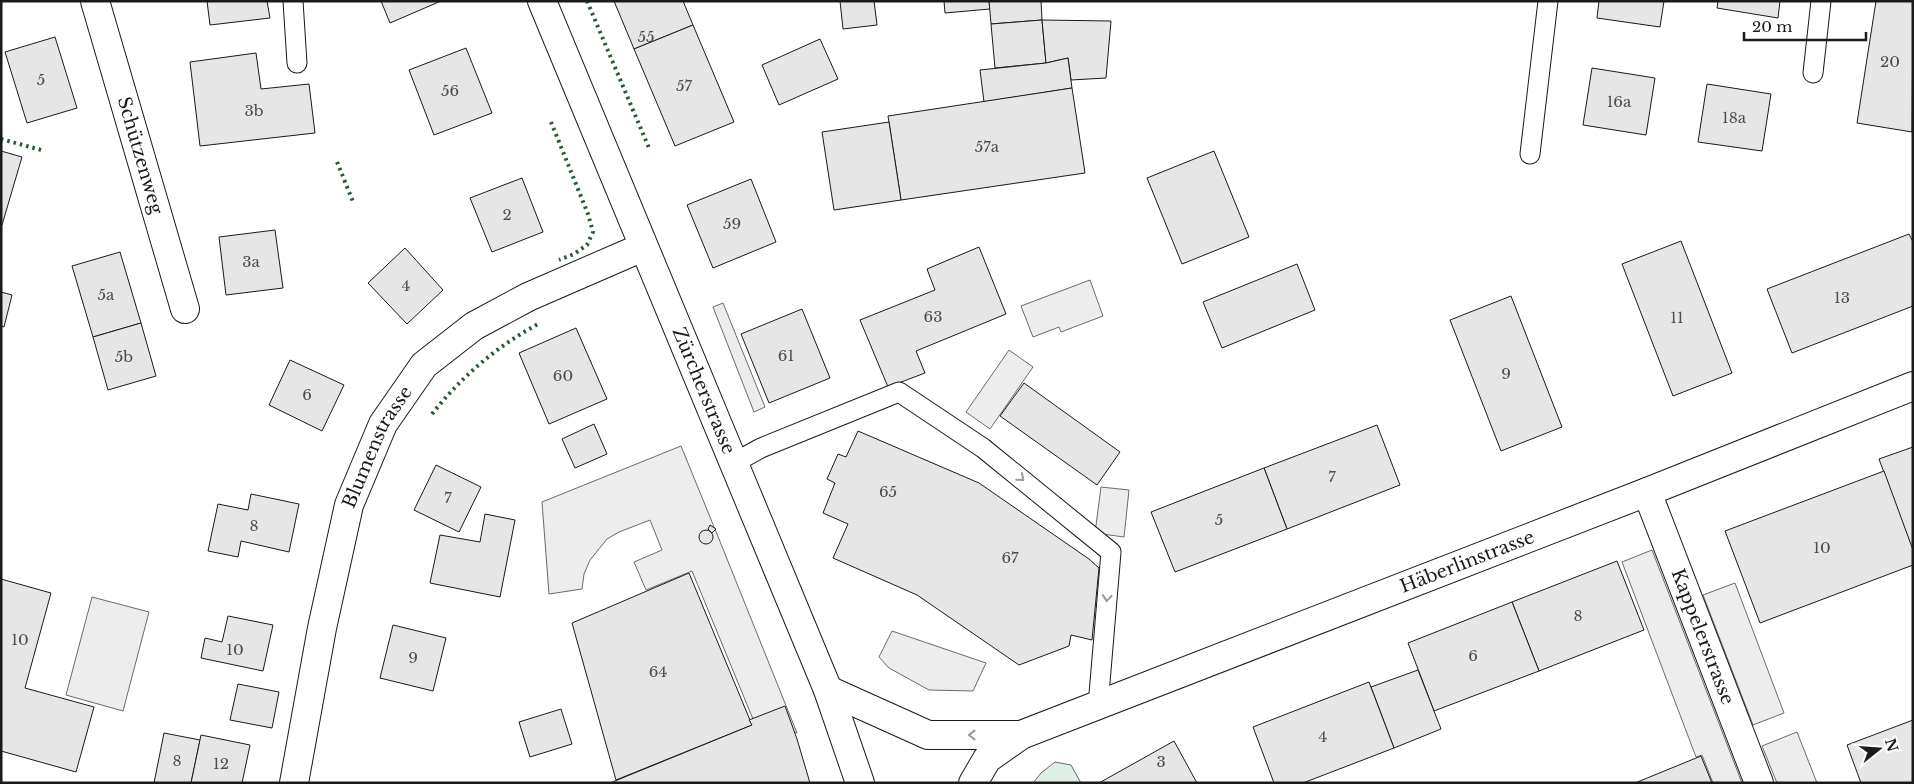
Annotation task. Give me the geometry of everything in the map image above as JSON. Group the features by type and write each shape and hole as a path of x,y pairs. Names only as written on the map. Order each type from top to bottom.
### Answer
{"street":[{"name":"Schützenweg","path":"95,1 185,309"},
{"name":"Zürcherstrasse","path":"542,1 828,690 860,783"},
{"name":"Blumenstrasse","path":"294,783 322,628 349,504 383,424 424,365 474,326 528,297 643,247"},
{"name":"Häberlinstrasse","path":"973,783 987,759 1021,735 1647,492 1913,386"},
{"name":"Kappelerstrasse","path":"1647,492 1759,783"},
{"name":"Häberlinstrasse","path":"828,690 928,735 1021,735"}],"lane":[{"path":"292,1 298,62"},
{"path":"1530,154 1548,1"},
{"path":"1813,73 1821,1"},
{"path":"734,463 761,448 899,392 984,448 1111,552 1098,706"}],"green space":[{"path":"1055,762 1071,765 1081,783 1033,783 1041,773"}],"shaded area":[{"path":"1090,280 1103,316 1061,332 1059,327 1033,337 1021,306"},
{"path":"723,303 765,407 754,412 713,307"},
{"path":"1009,350 1033,367 990,429 966,412"},
{"path":"681,446 797,733 753,719 692,571 646,590 634,562 662,550 650,520 619,532 607,539 590,560 584,574 582,589 549,594 542,502"},
{"path":"1101,487 1129,490 1124,537 1095,533"},
{"path":"1652,550 1742,783 1713,783 1702,755 1696,757 1622,562"},
{"path":"1735,583 1784,713 1753,725 1703,595"},
{"path":"92,597 149,612 123,711 66,695"},
{"path":"892,631 986,663 973,691 929,690 889,668 879,657"},
{"path":"1797,732 1817,783 1777,783 1762,746"}],"building":[{"path":"207,1 267,1 270,18 210,25"},
{"path":"381,1 441,1 390,23"},
{"path":"614,1 683,1 693,25 634,49"},
{"path":"840,1 874,1 877,25 843,29"},
{"path":"944,1 989,1 990,9 945,13"},
{"path":"989,1 1041,1 1042,20 991,24"},
{"path":"1599,1 1664,1 1660,27 1597,18"},
{"path":"1718,1 1780,1 1778,18 1717,8"},
{"path":"1876,1 1913,1 1912,132 1857,123"},
{"path":"1042,20 1046,63 995,68 991,24"},
{"path":"1042,20 1111,21 1106,78 1071,80 1068,58 1046,63"},
{"path":"693,25 734,122 675,146 634,49"},
{"path":"55,37 77,108 27,123 5,52"},
{"path":"820,39 838,79 779,105 762,65"},
{"path":"466,48 492,113 434,135 409,70"},
{"path":"256,53 261,89 309,84 315,133 200,146 190,62"},
{"path":"1068,58 1072,88 984,102 980,70 1046,63"},
{"path":"1592,68 1655,78 1646,135 1583,125"},
{"path":"1707,84 1771,94 1762,151 1698,142"},
{"path":"1072,88 1085,173 901,200 888,116"},
{"path":"889,122 901,200 834,210 822,132"},
{"path":"1,151 22,157 2,225 1,224"},
{"path":"1214,151 1249,237 1182,264 1147,178"},
{"path":"522,178 543,232 492,252 470,198"},
{"path":"751,179 776,242 713,268 687,205"},
{"path":"275,230 283,288 226,295 219,237"},
{"path":"1909,234 1913,242 1913,306 1792,353 1767,289"},
{"path":"1681,241 1732,373 1673,396 1622,264"},
{"path":"979,247 1006,314 916,351 925,373 888,387 860,320 935,290 927,269"},
{"path":"405,248 443,290 407,324 368,283"},
{"path":"120,252 141,323 93,337 72,266"},
{"path":"1297,264 1315,310 1222,348 1203,302"},
{"path":"1,292 12,295 4,327 1,326"},
{"path":"1511,296 1562,427 1501,451 1450,320"},
{"path":"802,309 830,378 769,403 741,334"},
{"path":"141,323 156,376 108,390 93,337"},
{"path":"576,328 607,399 549,424 519,353"},
{"path":"290,360 344,385 322,431 269,405"},
{"path":"1024,383 1120,452 1097,485 1000,416"},
{"path":"594,424 607,454 575,468 562,439"},
{"path":"1377,425 1400,485 1287,529 1264,468"},
{"path":"858,431 979,483 1089,559 1099,568 1092,640 1071,635 1069,646 1019,665 917,595 833,558 848,524 823,513 835,483 827,479 838,454 846,457"},
{"path":"1913,447 1913,545 1911,546 1879,459"},
{"path":"436,465 481,487 459,532 414,510"},
{"path":"1264,468 1287,529 1175,572 1151,512"},
{"path":"1884,471 1913,550 1913,565 1760,623 1725,531"},
{"path":"251,494 299,504 289,552 241,541 238,557 208,551 218,504 248,510"},
{"path":"485,514 515,520 500,597 430,583 440,535 480,542"},
{"path":"710,525 716,529 712,533 708,529"},
{"path":"703,530 709,530 713,537 709,544 703,544 699,540 699,534"},
{"path":"1617,561 1644,630 1539,671 1512,602"},
{"path":"689,573 752,725 616,780 572,623"},
{"path":"1,579 51,593 25,688 94,707 76,772 1,751"},
{"path":"1512,602 1539,671 1434,711 1408,643"},
{"path":"228,616 273,625 263,671 201,658 205,638 222,642"},
{"path":"393,625 446,638 433,691 380,678"},
{"path":"1418,670 1441,729 1394,748 1371,687"},
{"path":"1369,682 1394,748 1303,783 1274,783 1253,727"},
{"path":"238,684 279,692 272,728 230,720"},
{"path":"785,706 810,783 610,783 752,725 749,720"},
{"path":"561,709 572,744 530,757 519,722"},
{"path":"1913,720 1913,783 1861,783 1847,745"},
{"path":"164,733 200,740 191,783 154,783"},
{"path":"201,735 250,745 242,783 191,783"},
{"path":"1174,741 1197,783 1099,783"},
{"path":"1701,756 1712,783 1635,783"}],"hedge":[{"path":"587,1 649,148"},
{"path":"551,122 588,214 593,232 587,245 574,254 559,260"},
{"path":"1,139 45,151"},
{"path":"337,162 354,204"},
{"path":"432,414 467,375 494,353 538,324"}]}
